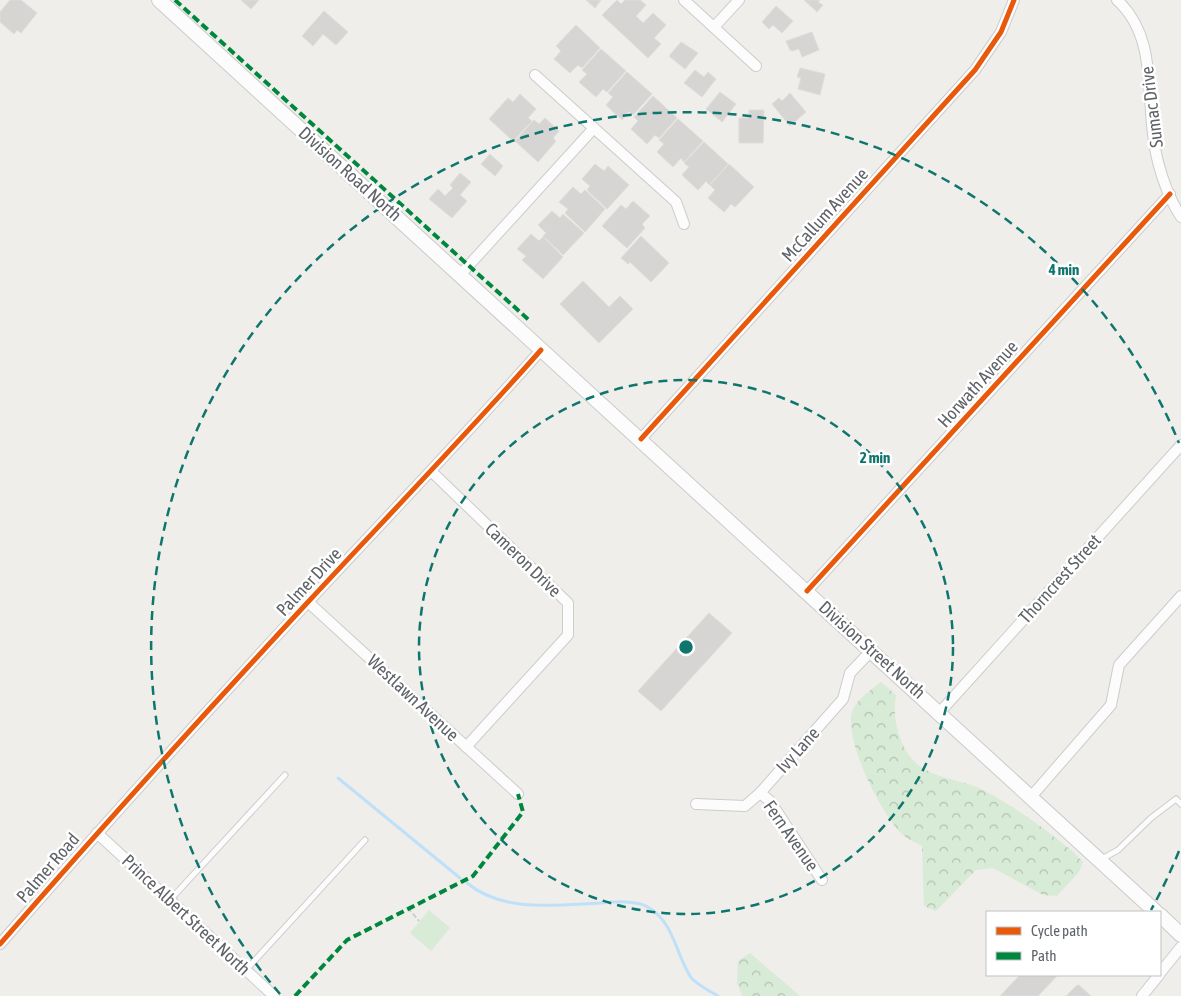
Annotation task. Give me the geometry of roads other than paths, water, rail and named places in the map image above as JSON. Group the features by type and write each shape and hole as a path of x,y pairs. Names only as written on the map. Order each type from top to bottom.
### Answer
{"main road":[{"name":"Division Road North","path":"162,1 541,350"},
{"name":"Division Street North","path":"541,350 940,712 1030,798 1155,911"},
{"path":"1161,917 1179,929"}],"street":[{"path":"684,0 756,66"},
{"path":"714,27 739,0"},
{"name":"McCallum Avenue","path":"640,439 975,70 1001,32 1014,0"},
{"name":"Sumac Drive","path":"1117,0 1127,9 1140,33 1149,66 1153,135 1170,194 1181,217"},
{"path":"535,75 676,202 684,224"},
{"path":"460,275 594,128"},
{"name":"Horwath Avenue","path":"807,591 1170,194"},
{"name":"Palmer Drive","path":"97,833 308,602 432,472 541,350"},
{"name":"Thorncrest Street","path":"940,712 1181,445"},
{"name":"Cameron Drive","path":"432,472 568,602 568,635 466,747"},
{"path":"1030,798 1110,705 1119,665 1181,596"},
{"name":"Westlawn Avenue","path":"308,602 518,794"},
{"name":"Ivy Lane","path":"696,804 745,806 760,793 843,699 850,673 872,650"},
{"name":"Fern Avenue","path":"760,793 770,801 822,880"},
{"name":"Prince Albert Street North","path":"97,833 274,996"},
{"name":"Palmer Road","path":"0,944 97,833"},
{"path":"1161,972 1181,947"},
{"path":"1142,996 1157,976"}],"lane":[{"path":"170,900 285,775"},
{"path":"1100,861 1118,850 1151,818 1176,800 1181,804"},
{"path":"246,970 365,840"}],"waterway":[{"path":"338,778 460,878"},
{"path":"467,883 481,893 514,903 549,905 623,902 646,906 663,920 692,979 718,996"}]}
